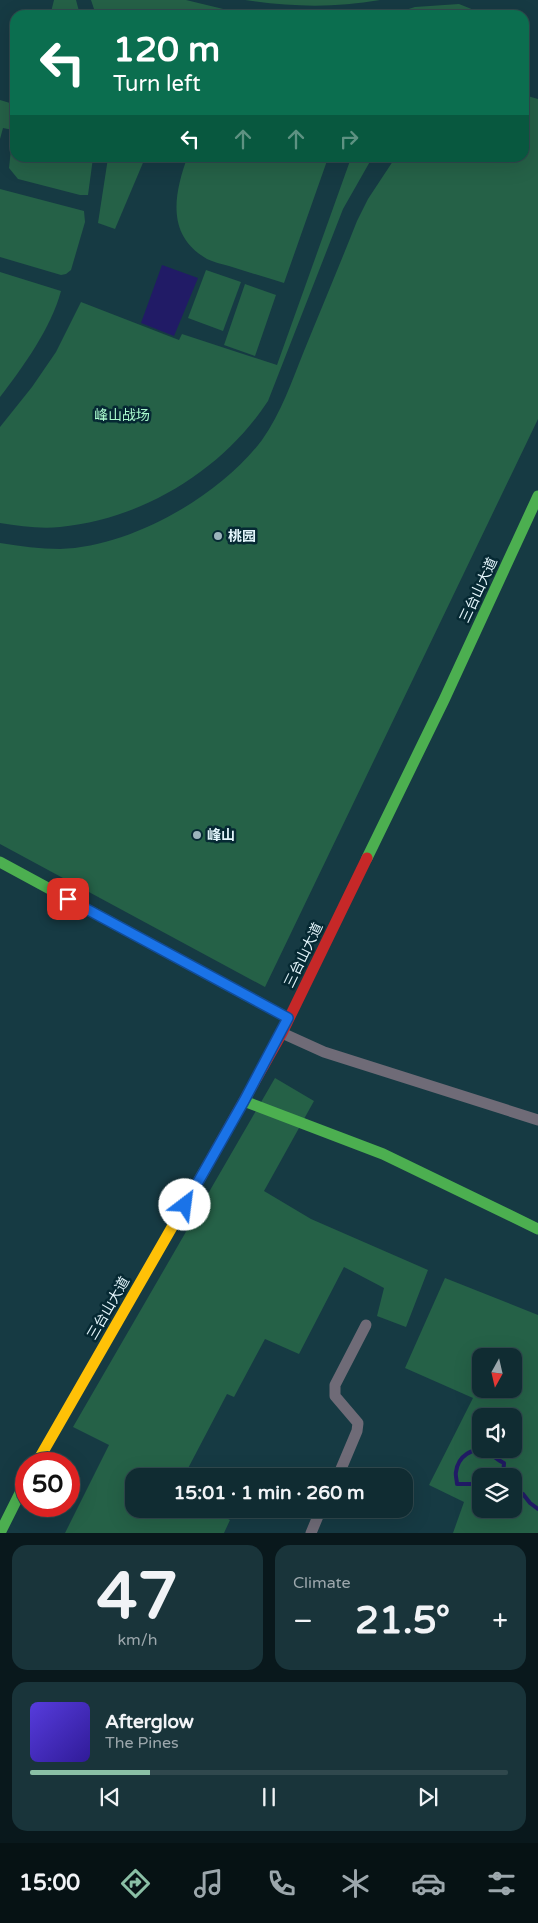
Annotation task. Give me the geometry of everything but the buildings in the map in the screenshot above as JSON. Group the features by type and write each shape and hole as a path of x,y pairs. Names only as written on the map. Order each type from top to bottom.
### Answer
{"main road":[{"name":"三台山大道","path":"43,1452 282,1033 444,700 538,496"},
{"path":"0,862 288,1018"},
{"path":"244,1101 383,1154 538,1229"},
{"path":"0,1533 15,1503"}],"street":[{"path":"282,1033 324,1052 538,1120"},
{"path":"341,1468 357,1431 358,1423 334,1396 335,1385 366,1325"},
{"path":"311,1533 318,1518"}],"green space":[{"path":"54,0 76,0 79,10 52,10"},
{"path":"91,0 186,0 227,10 94,10"},
{"path":"245,0 380,0 313,6"},
{"path":"459,4 474,10 405,10 415,7"},
{"path":"529,96 538,99 538,419 265,987 0,844 0,543 60,549 87,546 116,539 172,515 198,499 244,461 262,440 275,419 357,221 368,199 392,162 529,162"},
{"path":"0,100 10,103 10,129 3,128 0,139"},
{"path":"10,158 10,162 92,162 88,195 80,195 18,179 9,168"},
{"path":"107,162 143,162 115,229 98,223"},
{"path":"186,162 327,162 284,283 209,260 194,249 185,238 179,226 177,200"},
{"name":"峰山战场","path":"350,162 370,162 343,209 268,401 250,426 228,449 178,487 150,502 121,514 91,522 52,528 0,523 0,427 32,387 56,352 81,302 179,340 182,334 277,365"},
{"path":"0,189 84,211 85,222 71,270 61,275 0,257"},
{"path":"206,270 241,282 223,331 188,318"},
{"path":"0,272 61,291 43,333 27,360 0,397"},
{"path":"245,284 276,295 255,356 224,345"},
{"path":"275,1078 314,1101 264,1191 311,1219 428,1270 406,1327 377,1316 384,1288 344,1267 299,1354 265,1339 234,1397 227,1394 188,1468 125,1468 125,1518 226,1518 230,1520 224,1533 65,1533 73,1517 80,1517 80,1503 109,1445 73,1427"},
{"path":"445,1278 538,1315 538,1533 453,1533 464,1502 429,1485 473,1398 522,1398 522,1348 472,1348 472,1398 405,1368"}],"shaded area":[{"path":"162,265 198,278 174,336 141,323"}],"waterway":[{"path":"472,1484 457,1484 456,1473 460,1461 472,1451 482,1450 487,1452 504,1463 504,1468"},
{"path":"522,1494 538,1509"}],"traffic: fast":[{"path":"367,858 444,700 538,496"},
{"path":"0,862 288,1018"},
{"path":"244,1101 383,1154 538,1229"},
{"path":"0,1533 15,1503"}],"traffic: slow":[{"path":"43,1452 206,1168"}],"traffic: jam":[{"path":"206,1168 282,1033 367,858"}],"place":[{"name":"桃园","path":"218,536"},
{"name":"峰山","path":"197,835"}],"route":[{"path":"68,899 288,1018 282,1033 185,1205"}]}
